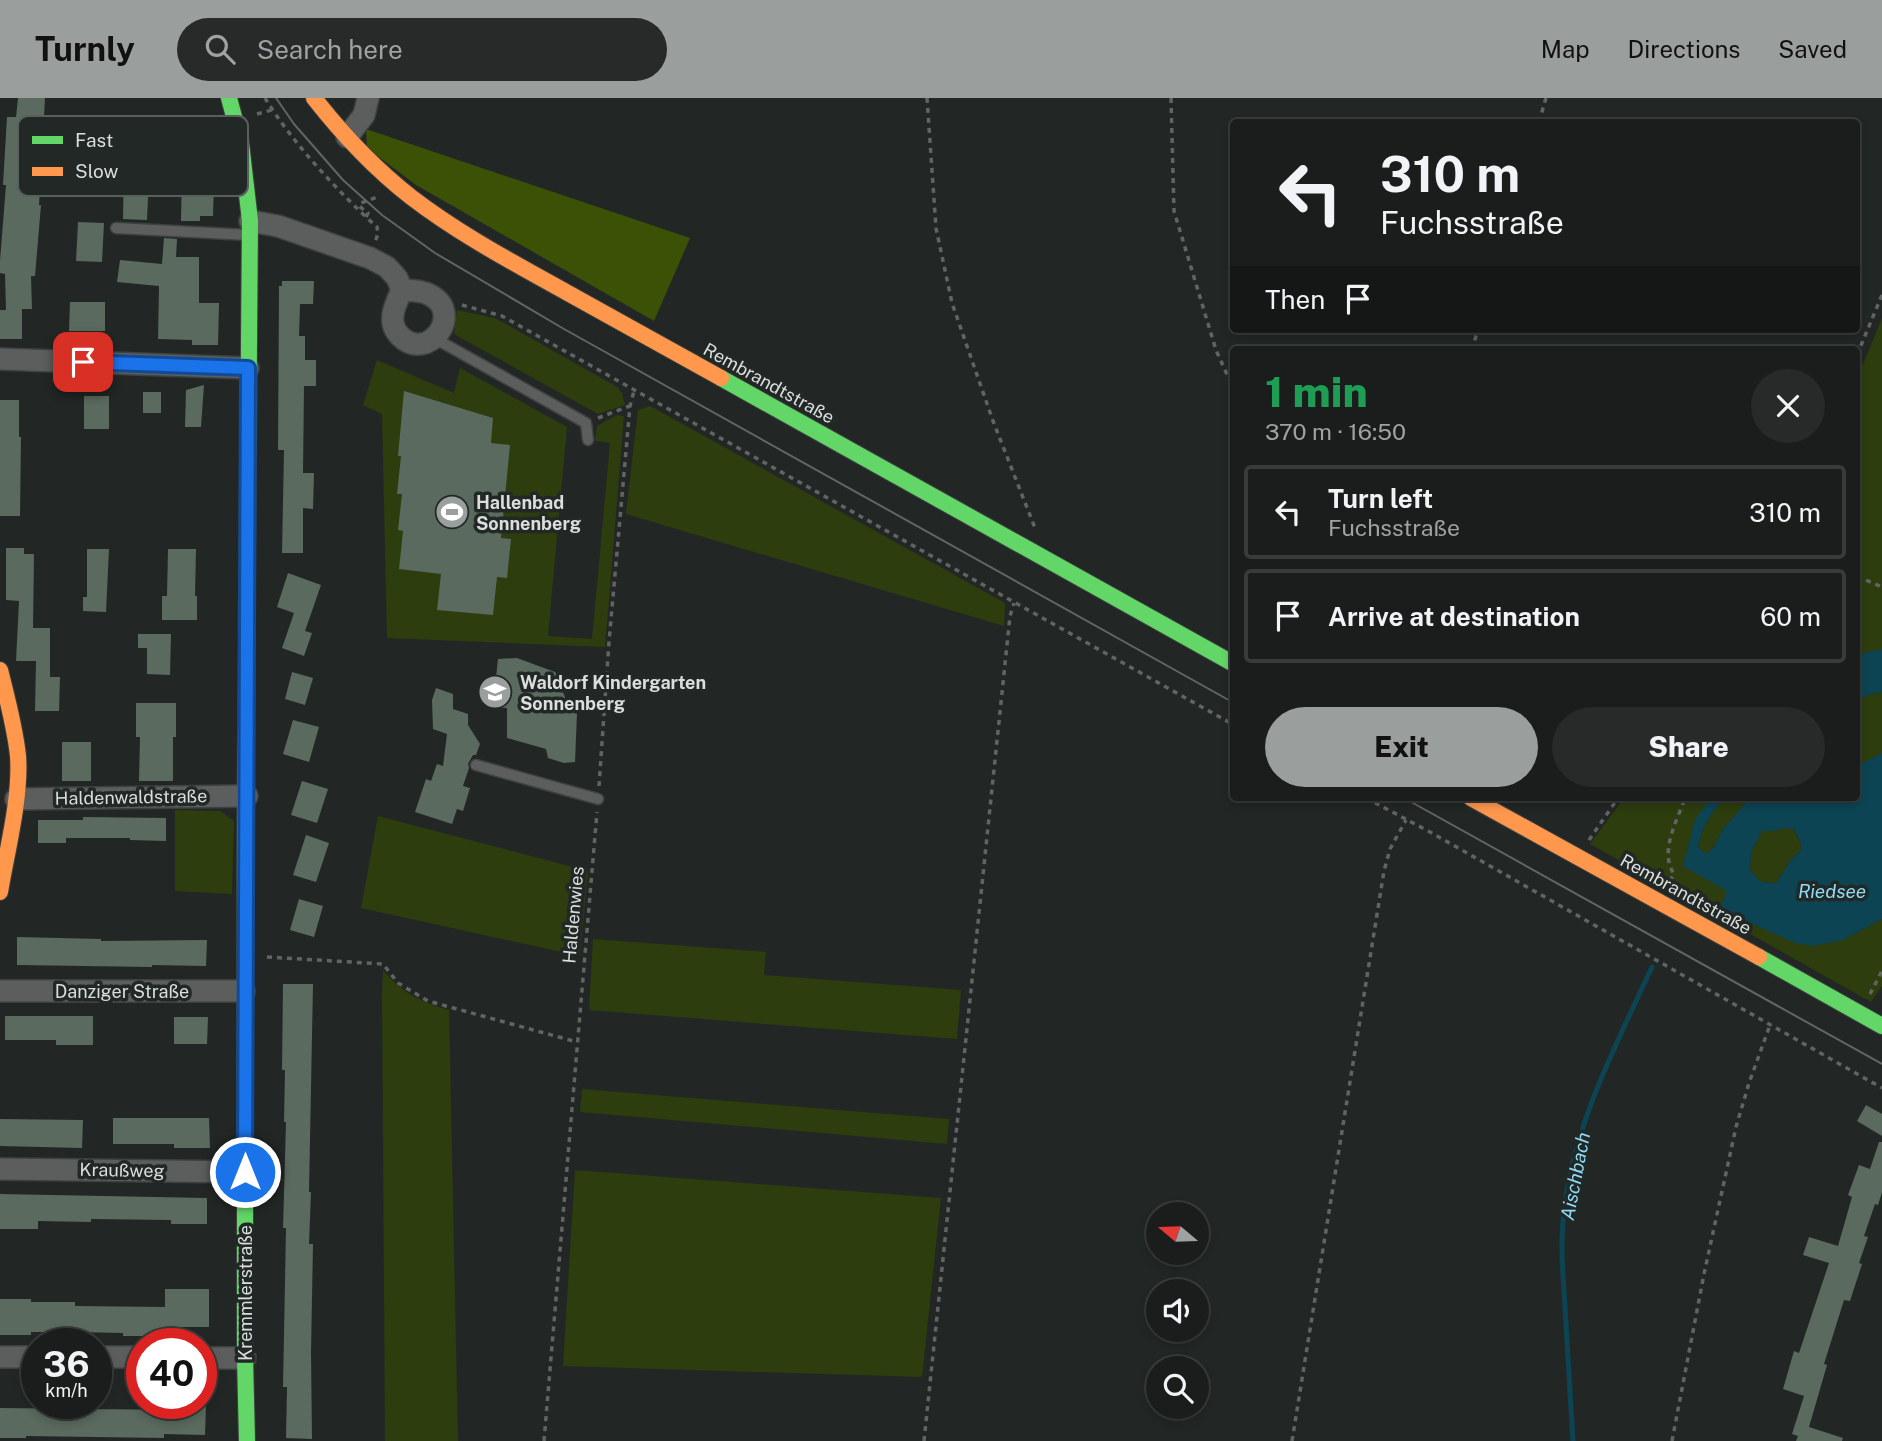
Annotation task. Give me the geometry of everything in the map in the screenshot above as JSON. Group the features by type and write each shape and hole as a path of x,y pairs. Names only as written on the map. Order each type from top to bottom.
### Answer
{"street":[{"name":"Kremmlerstraße","path":"229,98 235,116"},
{"name":"Rembrandtstraße","path":"314,98 382,173 431,212 534,274 1230,662"},
{"path":"347,137 364,115 368,98"},
{"name":"Kremmlerstraße","path":"247,1441 244,991 250,228 248,196"},
{"path":"250,228 278,226 370,258 387,267 397,278 402,290 393,313 393,324 397,333 415,344 425,343 441,331 443,311 432,295 402,290"},
{"path":"0,359 248,368"},
{"path":"0,670 18,758 16,799 0,892"},
{"name":"Haldenwaldstraße","path":"16,799 247,796"},
{"name":"Rembrandtstraße","path":"1477,801 1880,1019"},
{"name":"Danziger Straße","path":"0,991 244,991"},
{"name":"Kraußweg","path":"0,1169 245,1172"},
{"path":"0,1357 21,1357"},
{"path":"217,1358 245,1358"}],"lane":[{"path":"116,228 250,228"},
{"path":"434,338 586,423 588,440"},
{"path":"476,765 598,799"}],"path":[{"path":"265,98 318,166 377,227 378,234 370,258"},
{"path":"927,98 936,228 951,303 1035,529 1031,551"},
{"path":"1171,98 1174,211 1216,350 1230,381"},
{"path":"1540,119 1546,98"},
{"path":"1860,348 1882,295"},
{"path":"439,302 458,304 502,316 1230,723"},
{"name":"Haldenwies","path":"544,1441 609,642 630,406 634,391"},
{"path":"586,423 630,406"},
{"path":"1860,577 1882,587"},
{"path":"924,1441 1010,617 1014,603"},
{"path":"1371,801 1882,1088"},
{"path":"1578,856 1616,801"},
{"path":"1658,901 1674,874 1668,866 1668,856 1684,801"},
{"path":"1292,1441 1384,872 1390,849 1406,820"},
{"path":"245,956 383,964 398,984 428,1001 577,1042"},
{"path":"1672,1441 1736,1127 1770,1024"}],"green space":[{"path":"366,129 690,238 654,321 416,185 367,148"},
{"path":"457,310 495,318 617,387 622,393 625,405 598,414 454,334"},
{"path":"1882,318 1882,649 1860,654 1860,372"},
{"path":"377,360 454,393 460,368 567,427 548,636 592,639 610,443 595,441 597,426 617,415 624,416 605,647 387,638 382,414 363,405"},
{"path":"650,406 1005,603 1004,626 626,514 638,410"},
{"path":"1882,692 1882,753 1860,764 1860,699 1869,694"},
{"path":"1622,801 1710,801 1687,849 1843,940 1882,919 1882,986 1871,1002 1590,844"},
{"path":"1723,801 1747,801 1706,854 1698,847 1711,815"},
{"path":"175,810 220,811 234,821 232,894 175,891"},
{"path":"378,816 588,871 580,956 361,908"},
{"path":"1793,828 1801,844 1800,852 1792,858 1776,883 1760,882 1750,870 1751,852 1762,831"},
{"path":"593,939 766,952 764,975 961,990 957,1039 589,1010"},
{"path":"383,970 397,985 413,996 449,1010 458,1441 385,1441"},
{"path":"582,1089 949,1119 947,1144 580,1112"},
{"path":"575,1170 941,1198 922,1377 563,1366"}],"water":[{"path":"1882,649 1882,692 1869,694 1860,699 1860,654"},
{"name":"Riedsee","path":"1882,753 1882,919 1843,940 1813,946 1795,943 1720,909 1727,891 1683,866 1695,820 1709,801 1723,801 1705,826 1698,847 1706,854 1714,847 1723,829 1747,801 1860,801 1860,764","holes":["1794,829 1801,844 1800,852 1792,858 1776,883 1761,882 1750,870 1751,852 1762,831"]}],"building":[{"path":"18,98 45,98 44,116 18,116 18,196 40,196 41,205 35,276 31,276 32,309 22,309 22,339 0,339 0,310 6,310 5,274 0,273 0,261 6,185 3,185 7,117 16,117"},
{"path":"123,196 148,196 147,220 123,219"},
{"path":"181,196 214,196 213,216 200,216 200,221 181,221"},
{"path":"78,222 104,223 102,262 76,261"},
{"path":"164,238 177,239 176,257 199,257 199,303 219,303 218,345 192,345 192,340 158,339 159,286 117,282 120,260 162,264"},
{"path":"282,281 314,281 313,304 300,304 299,336 305,336 305,360 316,360 316,386 304,386 303,473 314,473 313,509 303,508 303,553 282,553 284,450 278,450 279,286 282,286"},
{"path":"70,302 105,302 105,331 69,331"},
{"path":"204,385 201,427 185,427 186,390"},
{"name":"Hallenbad Sonnenberg","path":"404,391 493,418 491,443 510,445 501,538 511,539 507,578 497,577 493,615 437,610 441,574 399,569 403,531 398,530 402,494 397,494 401,456 398,456"},
{"path":"143,392 161,392 161,413 143,413"},
{"path":"84,396 109,396 109,429 84,429"},
{"path":"0,400 19,400 20,516 0,516"},
{"path":"6,548 24,548 24,554 34,554 33,628 50,628 50,677 60,677 59,711 35,711 36,661 16,661 19,601 6,600"},
{"path":"87,549 109,549 106,612 83,611 83,597 87,597"},
{"path":"168,549 196,549 197,620 162,620 162,596 167,596"},
{"path":"288,573 321,585 305,631 312,633 304,656 282,648 294,613 277,607"},
{"path":"138,634 171,634 170,675 147,674 147,648 138,648"},
{"path":"517,658 555,672 569,688 563,692 571,712 577,713 575,762 564,763 548,758 546,749 507,738 507,708 489,707 491,687 495,687 498,659"},
{"path":"292,672 313,678 305,705 285,699"},
{"path":"436,688 453,694 453,709 468,714 468,725 480,744 476,755 473,755 468,764 463,786 470,788 463,811 457,809 452,824 415,812 426,779 431,781 437,764 443,766 447,734 433,729 432,700"},
{"path":"136,703 176,703 173,781 139,781 140,737 136,737"},
{"path":"293,720 319,727 309,762 283,754"},
{"path":"62,742 91,742 91,781 62,781"},
{"path":"302,781 328,789 317,823 291,815"},
{"path":"83,817 166,818 166,841 66,838 66,843 38,843 38,820 83,820"},
{"path":"306,835 329,843 316,882 293,875"},
{"path":"299,899 323,906 314,937 290,930"},
{"path":"17,937 101,941 207,940 206,966 17,965"},
{"path":"283,984 313,984 309,1192 309,1244 313,1244 312,1439 286,1438 287,1387 283,1387 286,1122 285,1070 282,1070"},
{"path":"5,1016 93,1016 93,1045 56,1045 56,1040 5,1040"},
{"path":"174,1017 208,1017 207,1044 174,1044"},
{"path":"1866,1105 1882,1114 1882,1136 1857,1121"},
{"path":"113,1118 209,1118 210,1148 174,1148 174,1144 113,1144"},
{"path":"0,1119 83,1120 82,1148 0,1146"},
{"path":"1879,1142 1882,1142 1882,1192 1864,1236 1868,1237 1850,1301 1844,1300 1824,1364 1827,1365 1809,1427 1843,1438 1842,1441 1796,1441 1798,1436 1792,1434 1804,1396 1783,1389 1794,1351 1799,1353 1829,1263 1803,1255 1809,1237 1838,1246 1852,1197 1848,1195 1859,1165 1870,1169"},
{"path":"0,1194 207,1198 207,1224 171,1224 171,1220 91,1219 91,1222 38,1221 38,1229 0,1229"},
{"path":"165,1289 209,1289 209,1327 126,1328 126,1336 123,1336 123,1333 112,1333 112,1328 21,1328 21,1335 0,1335 0,1299 75,1302 75,1306 165,1307"},
{"path":"0,1408 21,1408 21,1419 112,1419 112,1409 126,1409 126,1419 206,1419 205,1435 164,1434 164,1438 0,1438"}],"waterway":[{"name":"Aischbach","path":"1573,1441 1562,1248 1569,1180 1576,1148 1598,1086 1652,967"}],"tram line":[{"path":"276,98 294,124 343,180 382,215 435,253 564,329 1230,701"},
{"path":"1409,801 1882,1064"}],"traffic: fast":[{"path":"229,98 234,116"},
{"path":"247,196 250,221 247,585"},
{"path":"721,378 1230,662"},
{"path":"245,878 247,1441"},
{"path":"1759,957 1882,1026"}],"traffic: slow":[{"path":"314,98 372,163 429,211 507,259 721,378"},
{"path":"245,878 247,585"},
{"path":"0,670 18,756 15,806 0,892"},
{"path":"1476,801 1759,957"}],"place":[{"name":"Hallenbad Sonnenberg","path":"452,512"},
{"name":"Waldorf Kindergarten Sonnenberg","path":"495,692"}],"route":[{"path":"83,362 248,368 245,1172"}]}
